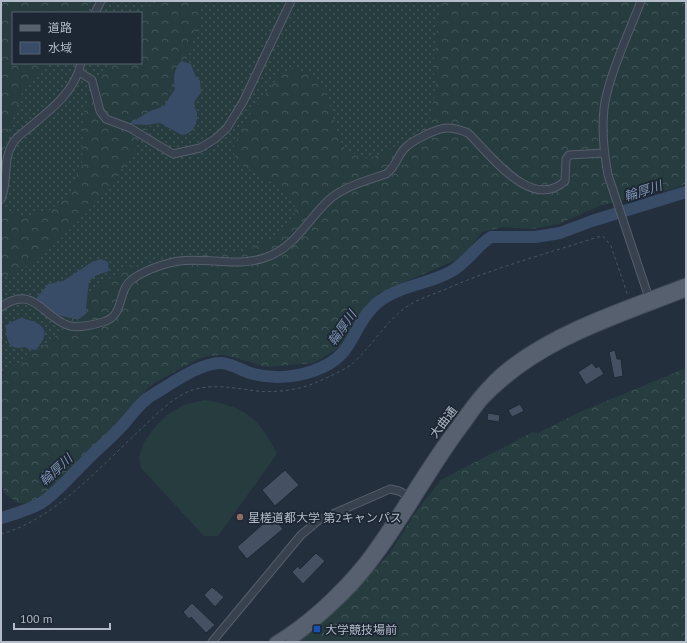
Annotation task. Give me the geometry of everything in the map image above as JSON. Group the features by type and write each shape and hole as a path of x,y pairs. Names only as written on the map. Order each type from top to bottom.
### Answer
{"main road":[{"name":"大曲通","path":"274,642 308,618 341,587 362,564 483,402 510,376 532,359 562,342 686,283"},
{"name":"大曲通","path":"290,642 343,598 368,569 442,443 478,396 506,368 557,336 632,304 686,292"}],"street":[{"path":"96,12 101,1"},
{"path":"79,72 92,80 100,112 106,119 130,128 173,154 200,148 215,139 227,128 243,102 291,1"},
{"path":"641,1 607,92 603,115 604,153 608,175 650,301"},
{"path":"1,199 6,186 8,153 12,143 18,136 47,114 71,90 81,64"},
{"path":"1,307 16,300 24,299 38,304 58,321 67,326 88,325 111,319 118,312 126,284 134,278 153,269 180,261 232,262 267,257 287,246 332,197 344,189 386,174 391,170 400,154 408,145 446,128 461,130 468,134 502,170 518,182 537,188 551,190 560,186 565,181 566,159 569,155 604,153"},
{"path":"212,642 300,535 319,520 390,489 411,498"}],"path":[{"path":"1,534 25,526 49,511 157,415 186,393 208,387 230,386 258,391 286,390 313,384 353,363 401,311 411,304 461,282 601,236 604,237 611,246 626,292 632,304"}],"green space":[{"path":"1,1 686,1 686,166 19,379 1,371"},
{"path":"1,1 90,1 84,12 12,12 12,64 47,64 23,90 9,130 1,163"},
{"path":"160,1 199,1 201,9 201,22 175,82 146,133 106,193 55,244 26,266 1,279 1,205 4,208 24,217 50,210 70,193 82,163 83,115 95,81 109,64 142,64 141,12"},
{"path":"440,1 686,1 686,184 666,191 650,193 599,206 559,224 532,229 503,227 482,232 463,257 379,293 367,306 348,342 314,363 266,367 225,355 207,356 198,359 156,382 146,390 118,428 90,453 49,496 34,504 18,503 5,494 1,484 1,375 53,339 94,289 127,267 185,256 243,252 273,238 294,219 295,207 289,193 242,165 234,155 234,144 252,111 281,74 293,68 313,75 319,81 331,109 336,131 346,151 368,159 409,142 430,120 436,83 433,69"},
{"path":"686,368 686,642 288,642 340,608 389,554 418,509 441,480 533,432 538,433 580,412"},
{"path":"205,400 231,406 257,422 277,454 218,536 204,536 141,468 139,457 144,442 154,428 167,415 183,405"}],"water":[{"path":"181,61 191,64 195,75 200,81 201,93 194,102 197,113 197,121 194,128 182,135 160,123 147,125 129,124 148,112 164,106 175,89 175,74"},
{"path":"101,259 108,262 109,271 97,275 89,281 86,309 87,313 79,319 54,315 50,309 43,310 35,300 48,284 63,281 92,262"},
{"path":"20,318 35,322 43,328 44,337 36,350 25,347 15,348 9,343 6,325"}],"building":[{"path":"615,350 617,359 621,359 623,376 614,378 609,352"},
{"path":"592,363 596,368 599,366 604,374 586,385 578,372"},
{"path":"520,404 524,411 512,417 508,410"},
{"path":"488,413 500,415 499,422 487,420"},
{"path":"285,470 299,485 275,506 262,490"},
{"path":"272,516 283,529 247,559 237,547"},
{"path":"316,553 325,561 303,584 292,572 298,566 300,569"},
{"path":"212,587 224,597 215,607 204,595"},
{"path":"192,603 215,625 206,633 191,617 189,619 183,612"}],"waterway":[{"name":"輪厚川","path":"1,518 32,508 47,499 124,424 144,401 196,370 205,366 222,363 250,373 273,377 298,375 313,371 338,358 351,341 367,314 375,305 392,294 456,269 491,237 535,237 560,233 592,221 686,192"}],"place":[{"name":"星槎道都大学 第2キャンパス","path":"240,517"},
{"name":"大学競技場前","path":"317,629"}]}
